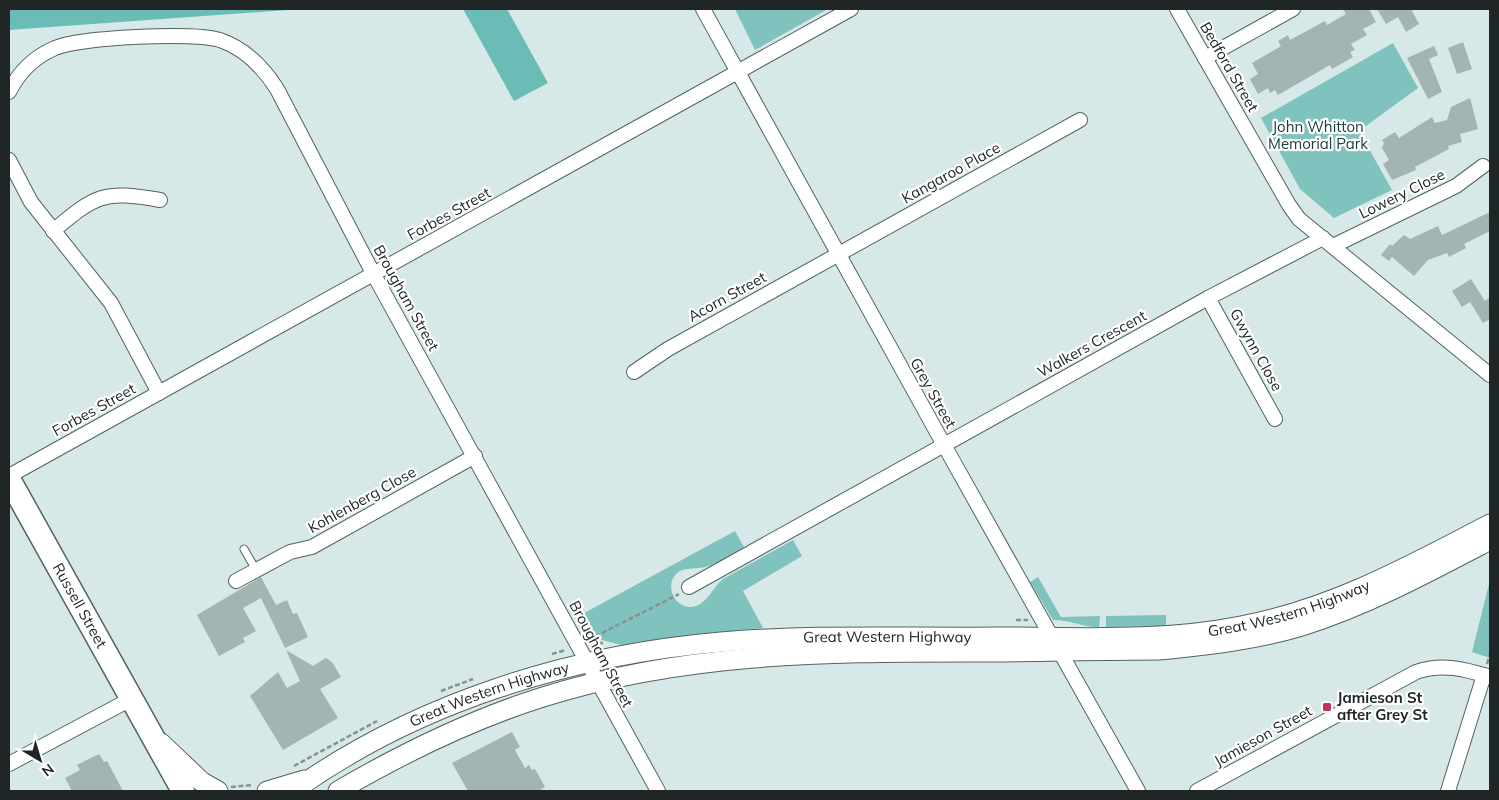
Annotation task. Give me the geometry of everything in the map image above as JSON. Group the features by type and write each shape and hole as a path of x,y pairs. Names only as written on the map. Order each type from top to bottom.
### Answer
{"highway":[{"name":"Russell Street","path":"9,478 183,791"}],"main road":[{"name":"Great Western Highway","path":"338,791 381,766 476,720 544,696 596,682 696,663 760,656 1055,644 1176,635 1241,626 1292,614 1364,588 1490,524"},
{"name":"Great Western Highway","path":"293,791 358,748 437,711 521,681 588,664 650,651 756,640 823,637 1055,644 1159,650 1196,647 1257,637 1293,628 1346,610 1397,588 1490,540"},
{"name":"Russell Street","path":"150,732 202,782 218,791"},
{"path":"267,791 313,777"}],"street":[{"name":"Grey Street","path":"703,9 1138,791"},
{"name":"Forbes Street","path":"9,478 158,393 851,9"},
{"name":"Bedford Street","path":"1177,9 1289,205 1299,218 1328,242"},
{"path":"1205,58 1293,9"},
{"name":"Brougham Street","path":"9,92 18,76 40,56 74,42 195,36 231,45 256,62 277,89 374,275 475,456 596,682 658,791"},
{"name":"Kangaroo Place","path":"838,254 1080,120"},
{"path":"9,160 31,202 53,232 108,297 158,393"},
{"name":"Lowery Close","path":"1328,242 1456,186 1487,165"},
{"path":"53,232 88,203 106,196 128,195 160,200"},
{"path":"1328,242 1490,375"},
{"name":"Walkers Crescent","path":"689,586 1208,298 1328,242"},
{"name":"Acorn Street","path":"634,372 657,359 668,349 838,254"},
{"name":"Gwynn Close","path":"1208,298 1275,419"},
{"name":"Kohlenberg Close","path":"236,581 290,552 312,547 475,456"},
{"name":"Jamieson Street","path":"1197,791 1416,672 1440,667 1457,668 1487,676"},
{"path":"1448,791 1487,676"},
{"path":"9,764 131,699"}],"lane":[{"path":"244,549 256,570"}],"path":[{"path":"589,643 598,635 673,598 689,586"}],"green space":[{"path":"735,9 828,9 755,50"},
{"name":"John Whitton Memorial Park","path":"1393,43 1418,88 1359,131 1392,190 1334,218 1300,189 1261,118"},
{"path":"735,531 744,547 710,565 678,572 672,580 672,592 674,598 683,606 696,606 707,598 723,579 793,540 802,556 743,591 763,628 708,633 621,645 602,640 586,640 575,618"},
{"path":"1038,577 1061,617 1100,616 1099,627 1053,620 1030,582"},
{"path":"1490,580 1490,658 1472,652"},
{"path":"1166,615 1166,626 1106,627 1106,616"}],"shaded area":[{"path":"9,9 301,9 9,30"},
{"path":"463,9 507,9 548,83 514,101"}],"building":[{"path":"1343,9 1369,9 1376,22 1363,29 1367,35 1351,44 1355,50 1350,52 1353,57 1332,69 1330,65 1278,95 1275,90 1270,93 1268,88 1258,94 1250,79 1258,74 1252,63 1281,46 1278,41 1288,35 1290,40 1325,21 1327,25 1346,14"},
{"path":"1377,9 1411,9 1419,24 1406,32 1398,17 1386,24"},
{"path":"1463,42 1472,69 1457,74 1448,48"},
{"path":"1434,46 1438,55 1429,59 1442,92 1428,99 1407,58"},
{"path":"1470,98 1478,129 1460,134 1462,142 1448,146 1449,149 1415,167 1416,170 1392,180 1383,164 1389,160 1382,148 1384,143 1382,140 1395,132 1399,138 1432,117 1435,123 1447,120 1451,107"},
{"path":"1490,212 1490,231 1464,244 1466,248 1449,257 1447,253 1428,260 1414,276 1392,257 1389,261 1381,255 1390,244 1392,246 1404,235 1410,239 1438,226 1442,235"},
{"path":"1471,279 1485,301 1490,297 1490,319 1483,323 1470,302 1462,307 1452,291"},
{"path":"261,577 276,605 287,600 293,614 297,613 308,637 285,648 261,598 243,608 256,631 243,638 245,642 219,656 197,615"},
{"path":"286,650 313,666 326,658 332,662 341,677 320,689 338,718 283,750 250,696 278,672 287,688 300,681"},
{"path":"512,732 520,747 515,750 525,768 529,765 532,770 535,769 545,787 538,791 468,791 452,763"},
{"path":"99,754 104,762 107,761 123,791 72,791 65,778 80,770 77,765"}],"place":[{"name":"Jamieson St after Grey St","path":"1327,707"}]}
